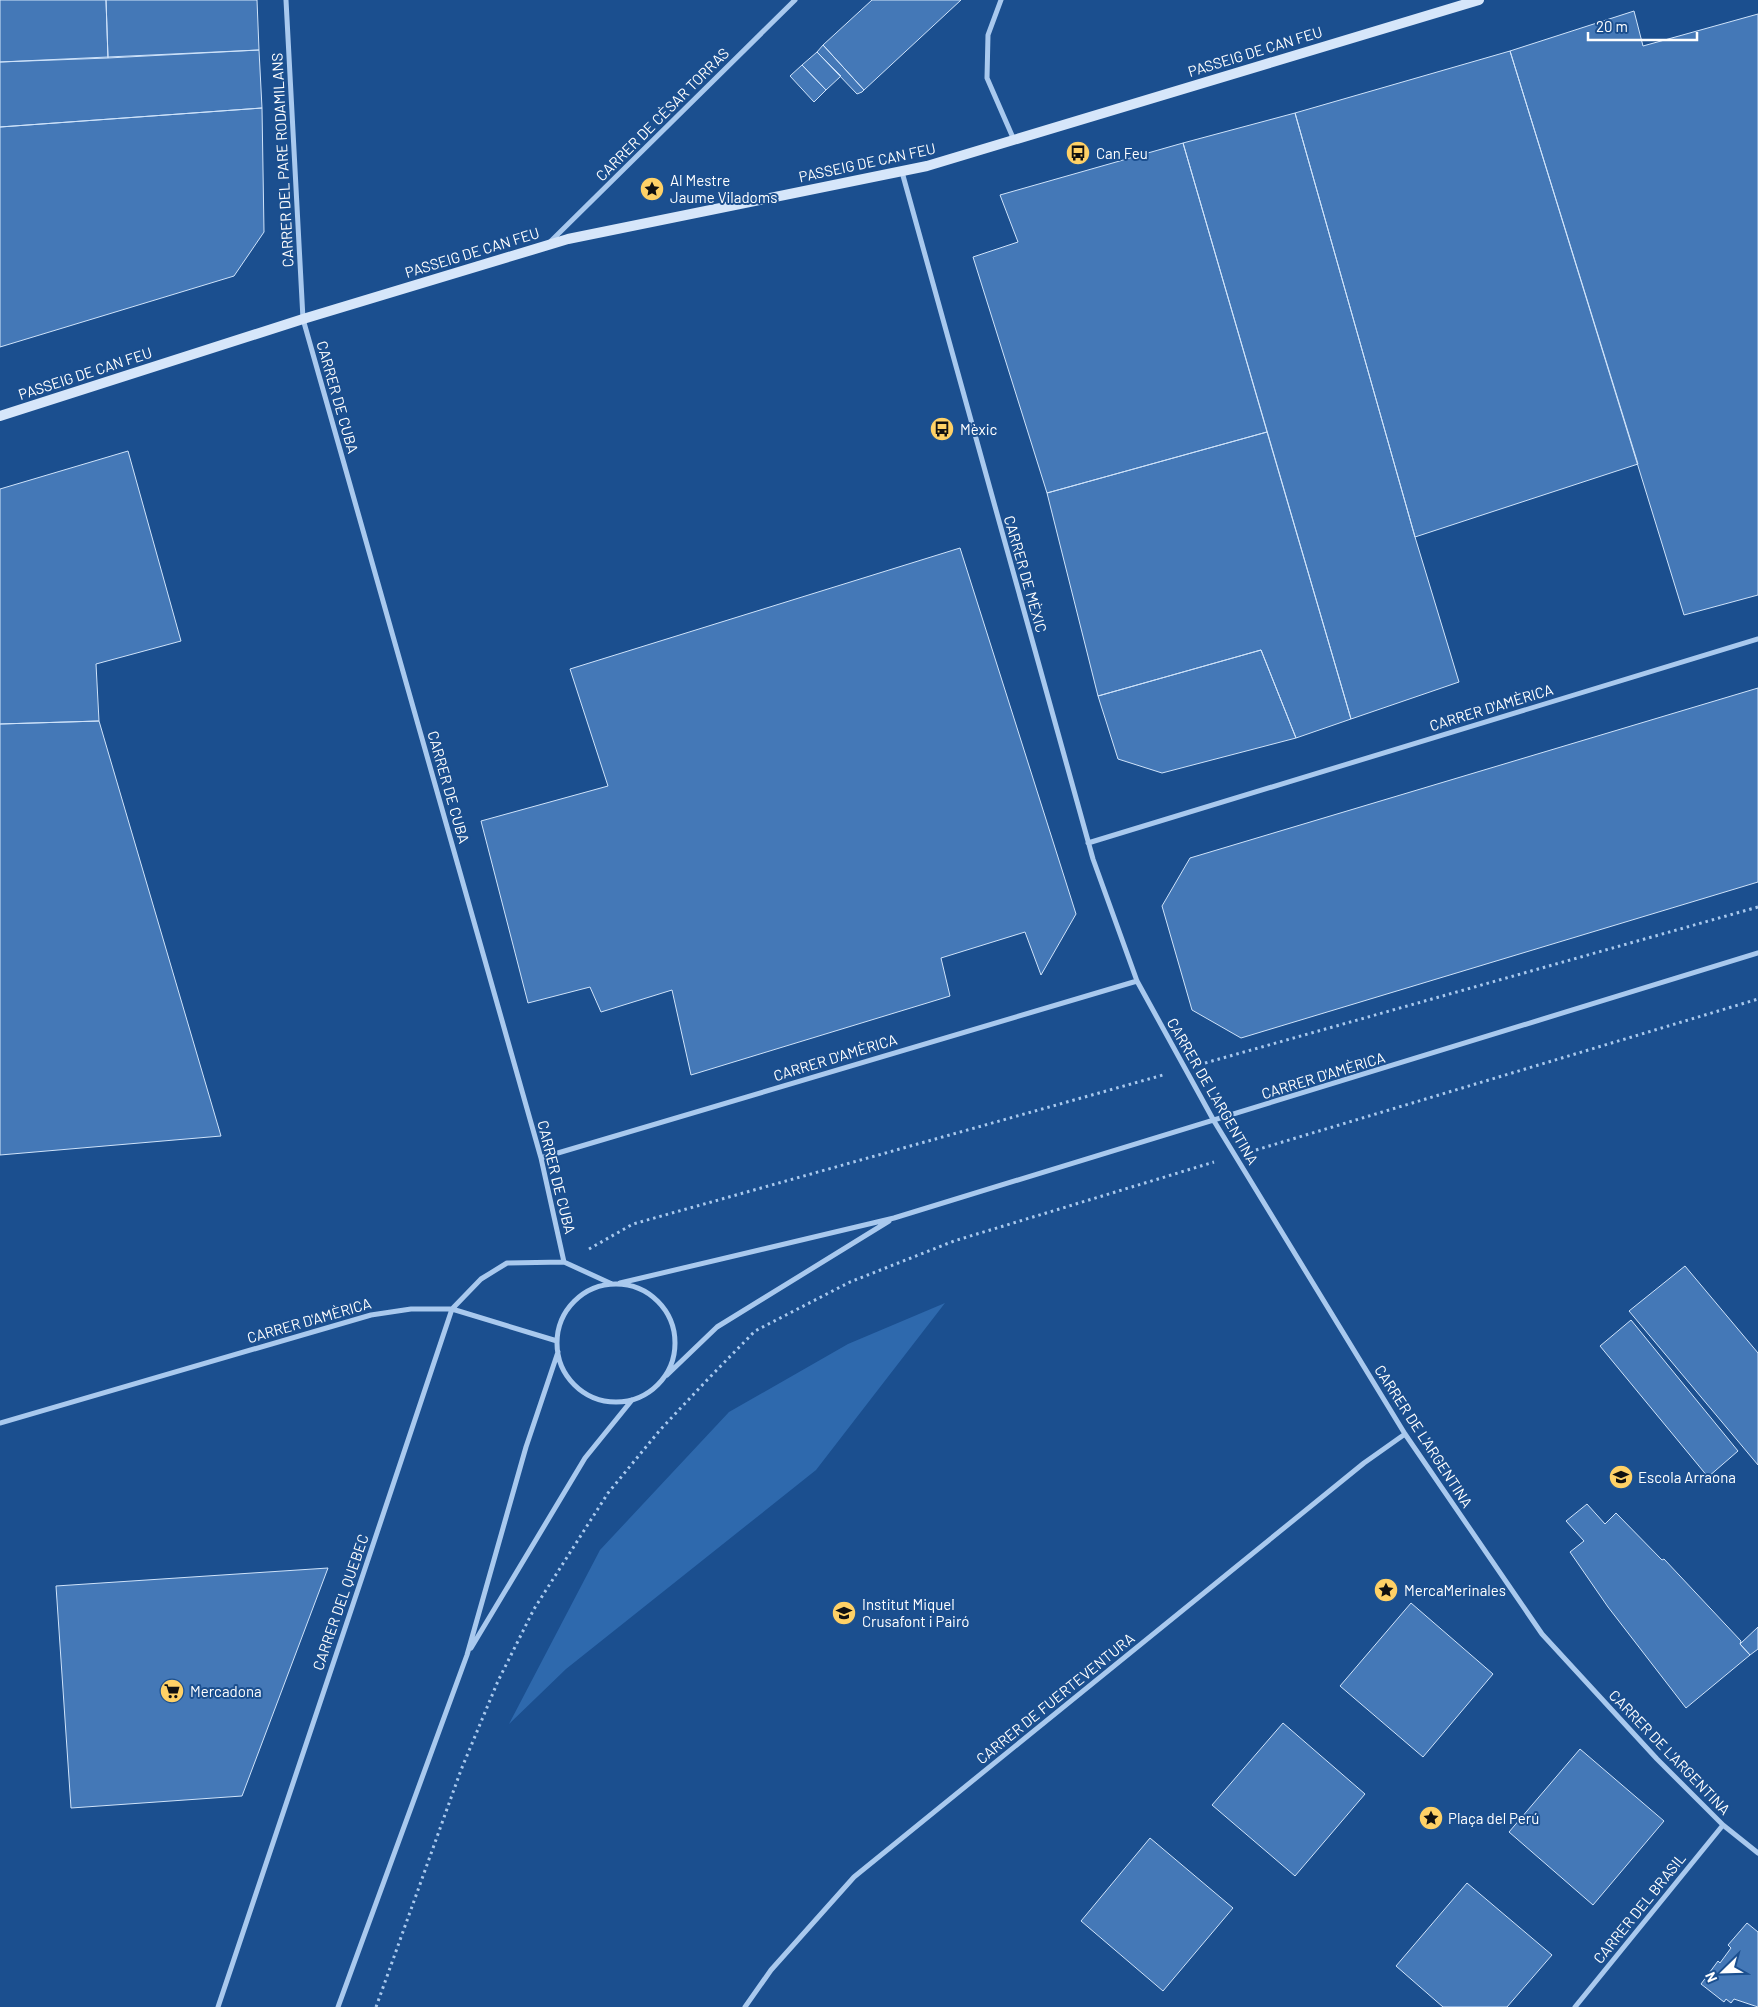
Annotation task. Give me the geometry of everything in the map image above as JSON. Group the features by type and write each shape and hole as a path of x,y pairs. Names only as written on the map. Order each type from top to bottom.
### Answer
{"street":[{"name":"CARRER DEL PARE RODAMILANS","path":"286,0 304,319"},
{"name":"CARRER DE CÈSAR TORRAS","path":"547,245 795,0"},
{"path":"1001,0 988,35 987,78 1014,140"},
{"name":"PASSEIG DE CAN FEU","path":"0,416 304,319 568,239 902,171 1014,140 1479,0"},
{"name":"CARRER DE MÈXIC","path":"902,171 1088,844 1137,981"},
{"name":"CARRER DE CUBA","path":"304,319 540,1158 564,1262"},
{"name":"CARRER D'AMÈRICA","path":"1088,844 1758,639"},
{"name":"CARRER D'AMÈRICA","path":"620,1283 894,1218 1758,953"},
{"name":"CARRER D'AMÈRICA","path":"540,1158 1137,981"},
{"name":"CARRER DE L'ARGENTINA","path":"1137,981 1214,1121 1405,1434 1542,1634 1657,1759 1723,1825 1758,1853"},
{"name":"CARRER D'AMÈRICA","path":"665,1377 717,1327 894,1218"},
{"path":"557,1341 452,1309 481,1279 507,1263 564,1262 612,1284"},
{"path":"467,1655 584,1458 632,1400 651,1390 665,1377 674,1356 674,1331 665,1309 641,1289 620,1283 590,1289 571,1305 562,1319 557,1341 558,1352 564,1370 575,1385 591,1396 609,1401 632,1400"},
{"name":"CARRER D'AMÈRICA","path":"0,1423 370,1314 411,1308 452,1309"},
{"name":"CARRER DEL QUEBEC","path":"218,2007 452,1309"},
{"path":"338,2007 467,1655 526,1446 558,1352"},
{"name":"CARRER DE FUERTEVENTURA","path":"745,2007 771,1970 854,1877 1356,1469 1405,1434"},
{"name":"CARRER DEL BRASIL","path":"1574,2007 1723,1825"}],"path":[{"path":"564,1262 633,1224 1758,906"},
{"path":"376,2007 461,1770 498,1681 534,1609 608,1493 660,1430 755,1331 850,1282 954,1240 1758,999"}],"shaded area":[{"path":"945,1303 816,1470 566,1669 509,1724 600,1550 729,1412 848,1344"}],"building":[{"path":"0,0 106,0 108,58 0,62"},
{"path":"106,0 257,0 259,50 108,58"},
{"path":"872,0 961,0 864,90 823,45"},
{"path":"1634,11 1643,46 1758,14 1758,595 1684,615 1510,51"},
{"path":"823,45 864,90 862,92 857,94 817,52"},
{"path":"259,50 262,108 0,127 0,62"},
{"path":"1510,51 1638,464 1415,537 1295,113"},
{"path":"817,52 841,76 826,90 802,65"},
{"path":"802,65 826,90 814,102 790,76"},
{"path":"262,108 264,232 234,276 0,347 0,127"},
{"path":"1295,113 1415,537 1459,682 1351,719 1183,143"},
{"path":"1183,143 1267,432 1047,493 973,257 1018,242 1000,195"},
{"path":"1267,432 1351,719 1296,738 1261,650 1098,696 1047,493"},
{"path":"128,451 181,641 96,664 99,721 0,724 0,489"},
{"path":"960,548 1076,914 1041,975 1025,932 941,958 950,996 691,1075 672,990 601,1012 590,987 528,1003 481,821 608,786 570,669"},
{"path":"1261,650 1296,738 1162,773 1118,759 1098,696"},
{"path":"1758,688 1758,882 1241,1038 1192,1010 1162,906 1190,858"},
{"path":"99,721 221,1136 0,1155 0,724"},
{"path":"1685,1266 1758,1353 1758,1465 1629,1311"},
{"path":"1631,1320 1738,1451 1708,1477 1600,1346"},
{"path":"1587,1504 1605,1524 1616,1513 1662,1560 1664,1559 1741,1641 1740,1644 1750,1655 1686,1708 1608,1607 1570,1552 1584,1541 1566,1521"},
{"name":"Mercadona","path":"328,1568 242,1796 71,1808 56,1586"},
{"path":"1411,1603 1493,1674 1423,1757 1340,1686"},
{"path":"1758,1627 1758,1649 1750,1655 1740,1644"},
{"path":"1283,1723 1365,1794 1295,1876 1212,1805"},
{"path":"1580,1749 1664,1821 1593,1905 1509,1832"},
{"path":"1150,1838 1233,1908 1163,1991 1081,1921"},
{"path":"1467,1883 1552,1955 1507,2007 1443,2007 1396,1966"},
{"path":"1747,1923 1758,1932 1758,2007 1734,1999 1731,2003 1726,1999 1724,2002 1701,1984 1718,1961 1720,1963 1731,1948 1728,1945"}],"place":[{"name":"Can Feu","path":"1078,153"},
{"name":"Al Mestre Jaume Viladoms","path":"652,189"},
{"name":"Mèxic","path":"942,429"},
{"name":"Escola Arraona","path":"1621,1477"},
{"name":"MercaMerinales","path":"1386,1590"},
{"name":"Institut Miquel Crusafont i Pairó","path":"844,1613"},
{"name":"Mercadona","path":"172,1691"},
{"name":"Plaça del Perú","path":"1431,1818"}]}
